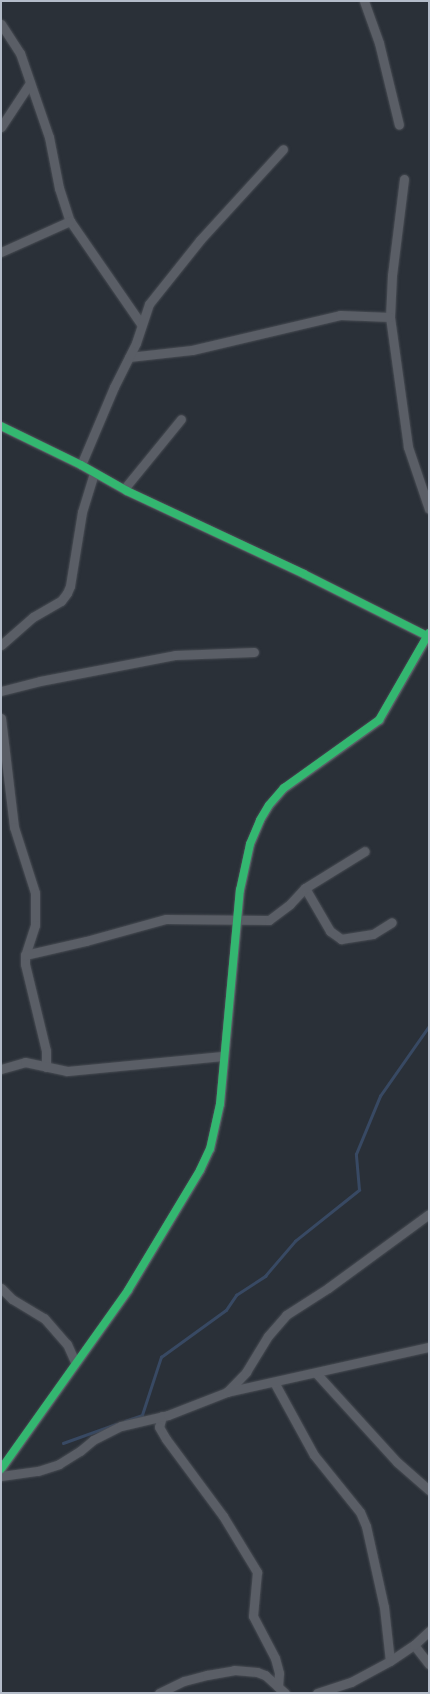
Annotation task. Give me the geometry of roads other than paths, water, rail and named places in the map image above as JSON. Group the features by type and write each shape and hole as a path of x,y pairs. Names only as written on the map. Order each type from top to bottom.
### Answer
{"street":[{"path":"364,1 379,43 399,125"},
{"path":"1,24 20,53 49,137 59,188 70,221 141,324"},
{"path":"1,127 30,83"},
{"path":"81,465 114,387 129,357 149,304 200,240 283,149"},
{"path":"404,179 392,275 390,317 408,447 429,509"},
{"path":"1,252 70,221"},
{"path":"129,357 192,350 340,315 390,317"},
{"path":"124,489 181,420"},
{"path":"1,426 81,465 94,474 124,489 304,574 428,636 380,720 291,783 268,805 250,844 240,890 224,1056 216,1122 210,1149 200,1170 128,1290 75,1362 1,1469"},
{"path":"1,645 33,617 60,601 67,593 70,586 82,512 94,474"},
{"path":"1,691 40,680 175,655 254,652"},
{"path":"1,718 14,827 35,893 35,925 25,954 25,964 46,1051 46,1066"},
{"path":"25,954 86,941 166,919 269,920 290,904 305,888 365,851"},
{"path":"305,888 335,937 350,940 373,934 392,922"},
{"path":"1,1068 25,1062 67,1071 224,1056"},
{"path":"227,1392 246,1372 268,1336 286,1316 328,1288 429,1214"},
{"path":"1,1288 12,1299 44,1318 68,1344 75,1362"},
{"path":"1,1476 38,1472 59,1464 105,1434 121,1426 162,1416 227,1392 429,1347"},
{"path":"316,1373 397,1462 429,1490"},
{"path":"274,1382 314,1455 360,1512 366,1526 384,1607 390,1661"},
{"path":"162,1416 159,1427 166,1439 223,1516 257,1572 253,1616 274,1658 282,1690"},
{"path":"320,1692 351,1682 390,1661 414,1645 429,1631"},
{"path":"414,1645 429,1664"},
{"path":"159,1693 199,1677 234,1670 257,1672 265,1675 282,1690"}],"waterway":[{"path":"125,1421 142,1415 161,1357 226,1310 236,1295 265,1276 295,1241 359,1190 356,1154 380,1096 429,1026"},
{"path":"63,1443 116,1424"}]}
